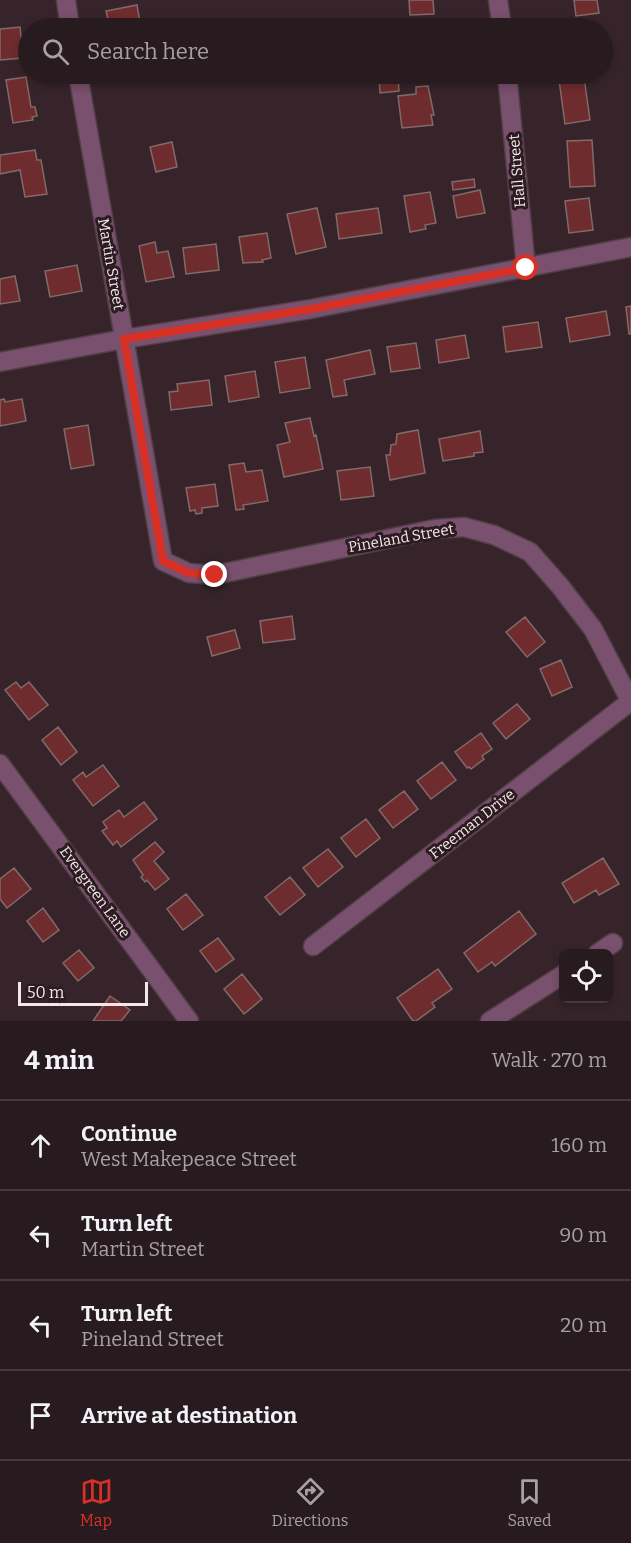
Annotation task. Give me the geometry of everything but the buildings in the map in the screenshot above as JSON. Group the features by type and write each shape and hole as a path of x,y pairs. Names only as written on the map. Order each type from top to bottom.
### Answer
{"street":[{"path":"66,0 69,18"},
{"path":"498,0 501,18"},
{"name":"Martin Street","path":"80,84 163,561"},
{"name":"Hall Street","path":"508,84 526,268"},
{"path":"0,362 124,339 311,309 631,247"},
{"name":"Pineland Street","path":"163,561 189,573 215,575 435,529 464,527 494,535 530,552 560,585 593,629 631,702"},
{"name":"Freeman Drive","path":"313,946 631,702"},
{"name":"Evergreen Lane","path":"0,764 189,1021"},
{"path":"604,949 613,943"},
{"path":"489,1021 559,977"}],"route":[{"path":"215,575 189,573 163,561 124,339 311,309 526,268"}]}
